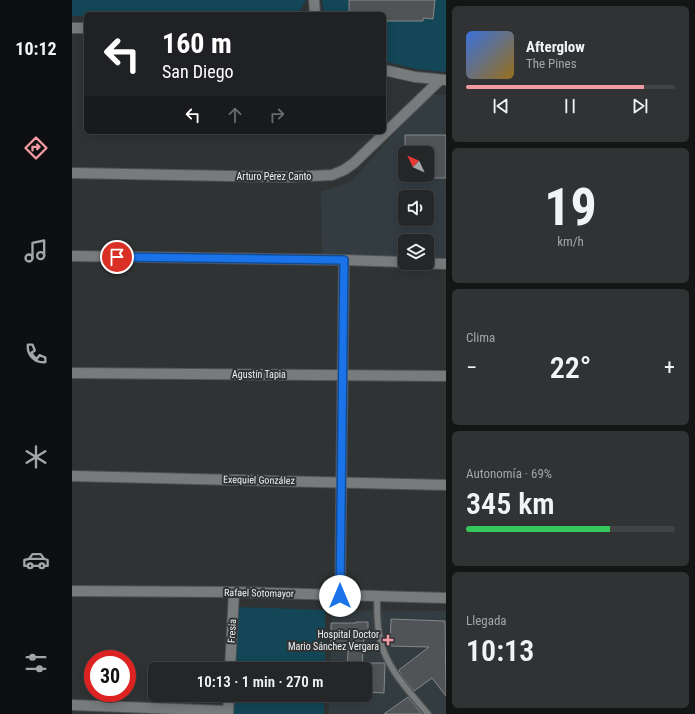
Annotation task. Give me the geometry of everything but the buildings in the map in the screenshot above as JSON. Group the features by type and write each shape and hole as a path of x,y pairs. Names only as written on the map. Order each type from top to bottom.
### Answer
{"street":[{"path":"314,0 315,12"},
{"path":"72,28 84,28"},
{"path":"386,70 415,77 443,80"},
{"name":"Arturo Pérez Canto","path":"386,133 443,80"},
{"name":"Arturo Pérez Canto","path":"72,173 289,177 332,175 344,170 354,163 385,134"},
{"path":"72,256 398,262"},
{"path":"340,596 341,375 344,260"},
{"path":"434,264 446,264"},
{"name":"Agustín Tapia","path":"72,373 446,376"},
{"name":"Exequiel González","path":"72,476 446,485"},
{"name":"Rafael Sotomayor","path":"72,591 234,592 446,598"},
{"name":"Fresia","path":"230,662 234,592"},
{"path":"72,705 228,713 229,702"}],"lane":[{"path":"377,596 378,633 384,652 399,678 428,714"}],"shaded area":[{"path":"72,0 306,0 299,12 84,12 84,16 72,16"},
{"path":"322,0 446,0 446,72 416,69 386,62 386,12 324,12"},
{"path":"428,95 446,95 446,260 434,259 434,234 398,234 398,259 322,256 321,192 351,182"},
{"path":"236,607 325,610 325,662 233,662"},
{"name":"Hospital Doctor Mario Sánchez Vergara","path":"332,610 446,611 446,714 329,714 329,702 372,702 372,662 330,662"},
{"path":"232,702 324,702 324,714 232,714"}],"place":[{"name":"Hospital Doctor Mario Sánchez Vergara","path":"388,640"}],"route":[{"path":"117,257 344,260 341,375 340,596"}]}
